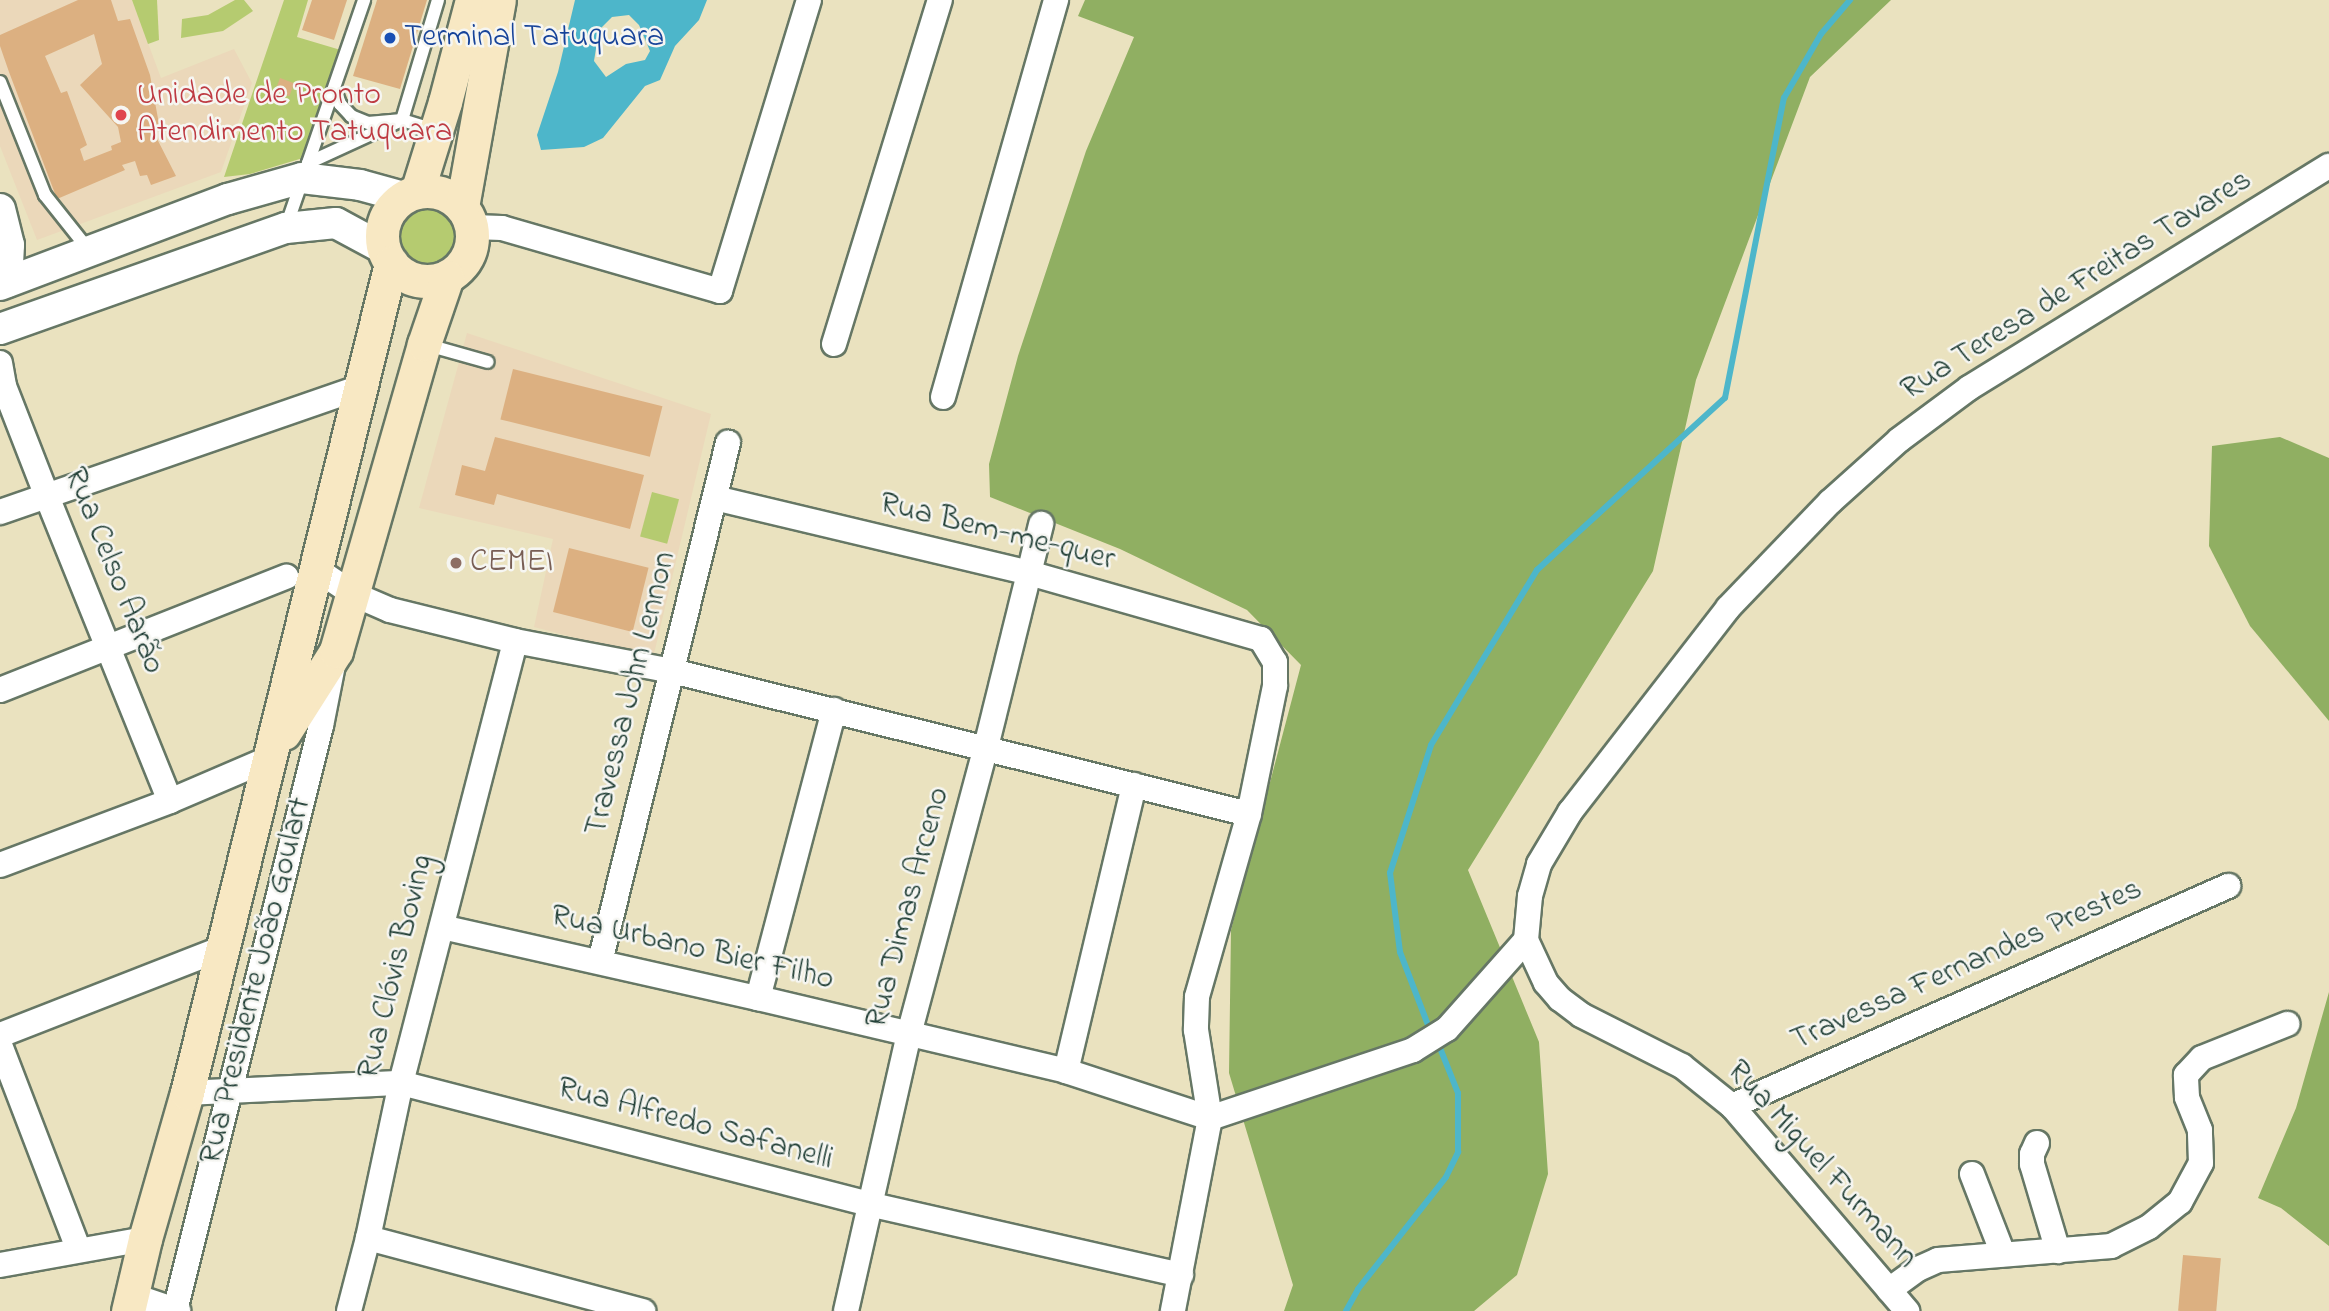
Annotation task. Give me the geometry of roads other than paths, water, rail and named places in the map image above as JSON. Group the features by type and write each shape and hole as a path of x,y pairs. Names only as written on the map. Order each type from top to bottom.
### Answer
{"main road":[{"name":"Rua Presidente João Goulart","path":"130,1303 145,1238 187,1093 318,550 361,387 387,256 382,234 385,220 392,207 410,194 435,130 472,0"},
{"name":"Rua Presidente João Goulart","path":"268,759 336,651 424,344 447,277 468,256 467,217 499,0"},
{"path":"410,194 442,193 467,217"},
{"path":"387,256 402,274 416,280 432,281 447,277"}],"street":[{"path":"467,217 720,290 809,0"},
{"path":"834,344 940,0"},
{"path":"943,397 1052,1"},
{"name":"Rua Teresa de Freitas Tavares","path":"1526,940 1530,896 1539,864 1570,812 1728,608 1830,502 1899,440 1969,388 2329,166"},
{"path":"0,209 9,245 4,283 88,249 305,171 410,194"},
{"path":"0,330 286,228 336,223 387,256"},
{"name":"Rua Celso Aarão","path":"0,363 4,386 170,801"},
{"path":"0,512 361,387"},
{"name":"Travessa John Lennon","path":"600,962 728,443"},
{"name":"Rua Bem-me-quer","path":"715,498 1029,573 1261,639 1275,662 1275,686 1249,814"},
{"name":"Rua Dimas Arceno","path":"846,1311 873,1205 909,1034 986,747 1041,524"},
{"path":"318,550 323,573 353,594 390,610 514,641 672,671 1249,814 1195,1013 1210,1118 1173,1311"},
{"path":"0,691 286,577"},
{"name":"Rua Clóvis Boving","path":"349,1311 368,1238 401,1083 514,641"},
{"name":"Rua Presidente João Goulart","path":"176,1310 321,726 336,651"},
{"path":"758,998 834,710"},
{"path":"0,865 170,801 268,759"},
{"path":"1066,1071 1134,785"},
{"name":"Travessa Fernandes Prestes","path":"1732,1106 2228,886"},
{"name":"Rua Urbano Bier Filho","path":"442,927 1066,1071 1210,1118"},
{"path":"1210,1118 1429,1042 1470,1005 1526,940"},
{"name":"Rua Miguel Furmann","path":"1526,940 1546,983 1560,999 1581,1015 1682,1066 1732,1106 1906,1311"},
{"path":"0,1035 221,949"},
{"path":"1889,1290 1938,1260 2111,1246 2149,1227 2180,1202 2201,1163 2200,1130 2187,1097 2186,1075 2202,1058 2287,1024"},
{"path":"0,1045 78,1248"},
{"name":"Rua Alfredo Safanelli","path":"187,1093 401,1083 873,1205 1181,1275"},
{"path":"2037,1143 2032,1154 2032,1164 2058,1251"},
{"path":"1972,1174 2003,1254"},
{"path":"0,1265 78,1248 145,1238"},
{"path":"368,1238 643,1311"},
{"path":"130,1303 176,1310"}],"lane":[{"path":"286,228 364,0"},
{"path":"305,171 402,120 438,0"},
{"path":"0,82 45,195 88,249"},
{"path":"335,90 340,104 351,116 368,122 402,120 435,130"},
{"path":"424,344 488,362"}],"water":[{"path":"575,0 707,0 699,20 675,46 660,80 645,86 603,138 584,147 541,150 537,135 558,72","holes":["629,15 639,25 650,51 645,60 626,64 606,77 594,61 599,30 612,17"]}],"waterway":[{"path":"1428,1025 1400,952 1390,873 1431,745 1537,570 1725,398 1784,98 1821,34 1850,0"},
{"path":"1346,1311 1358,1289 1446,1177 1458,1152 1458,1093 1440,1048"}],"place":[{"name":"Terminal Tatuquara","path":"390,38"},
{"name":"Unidade de Pronto Atendimento Tatuquara","path":"121,115"},
{"name":"CEMEI","path":"456,563"}]}
